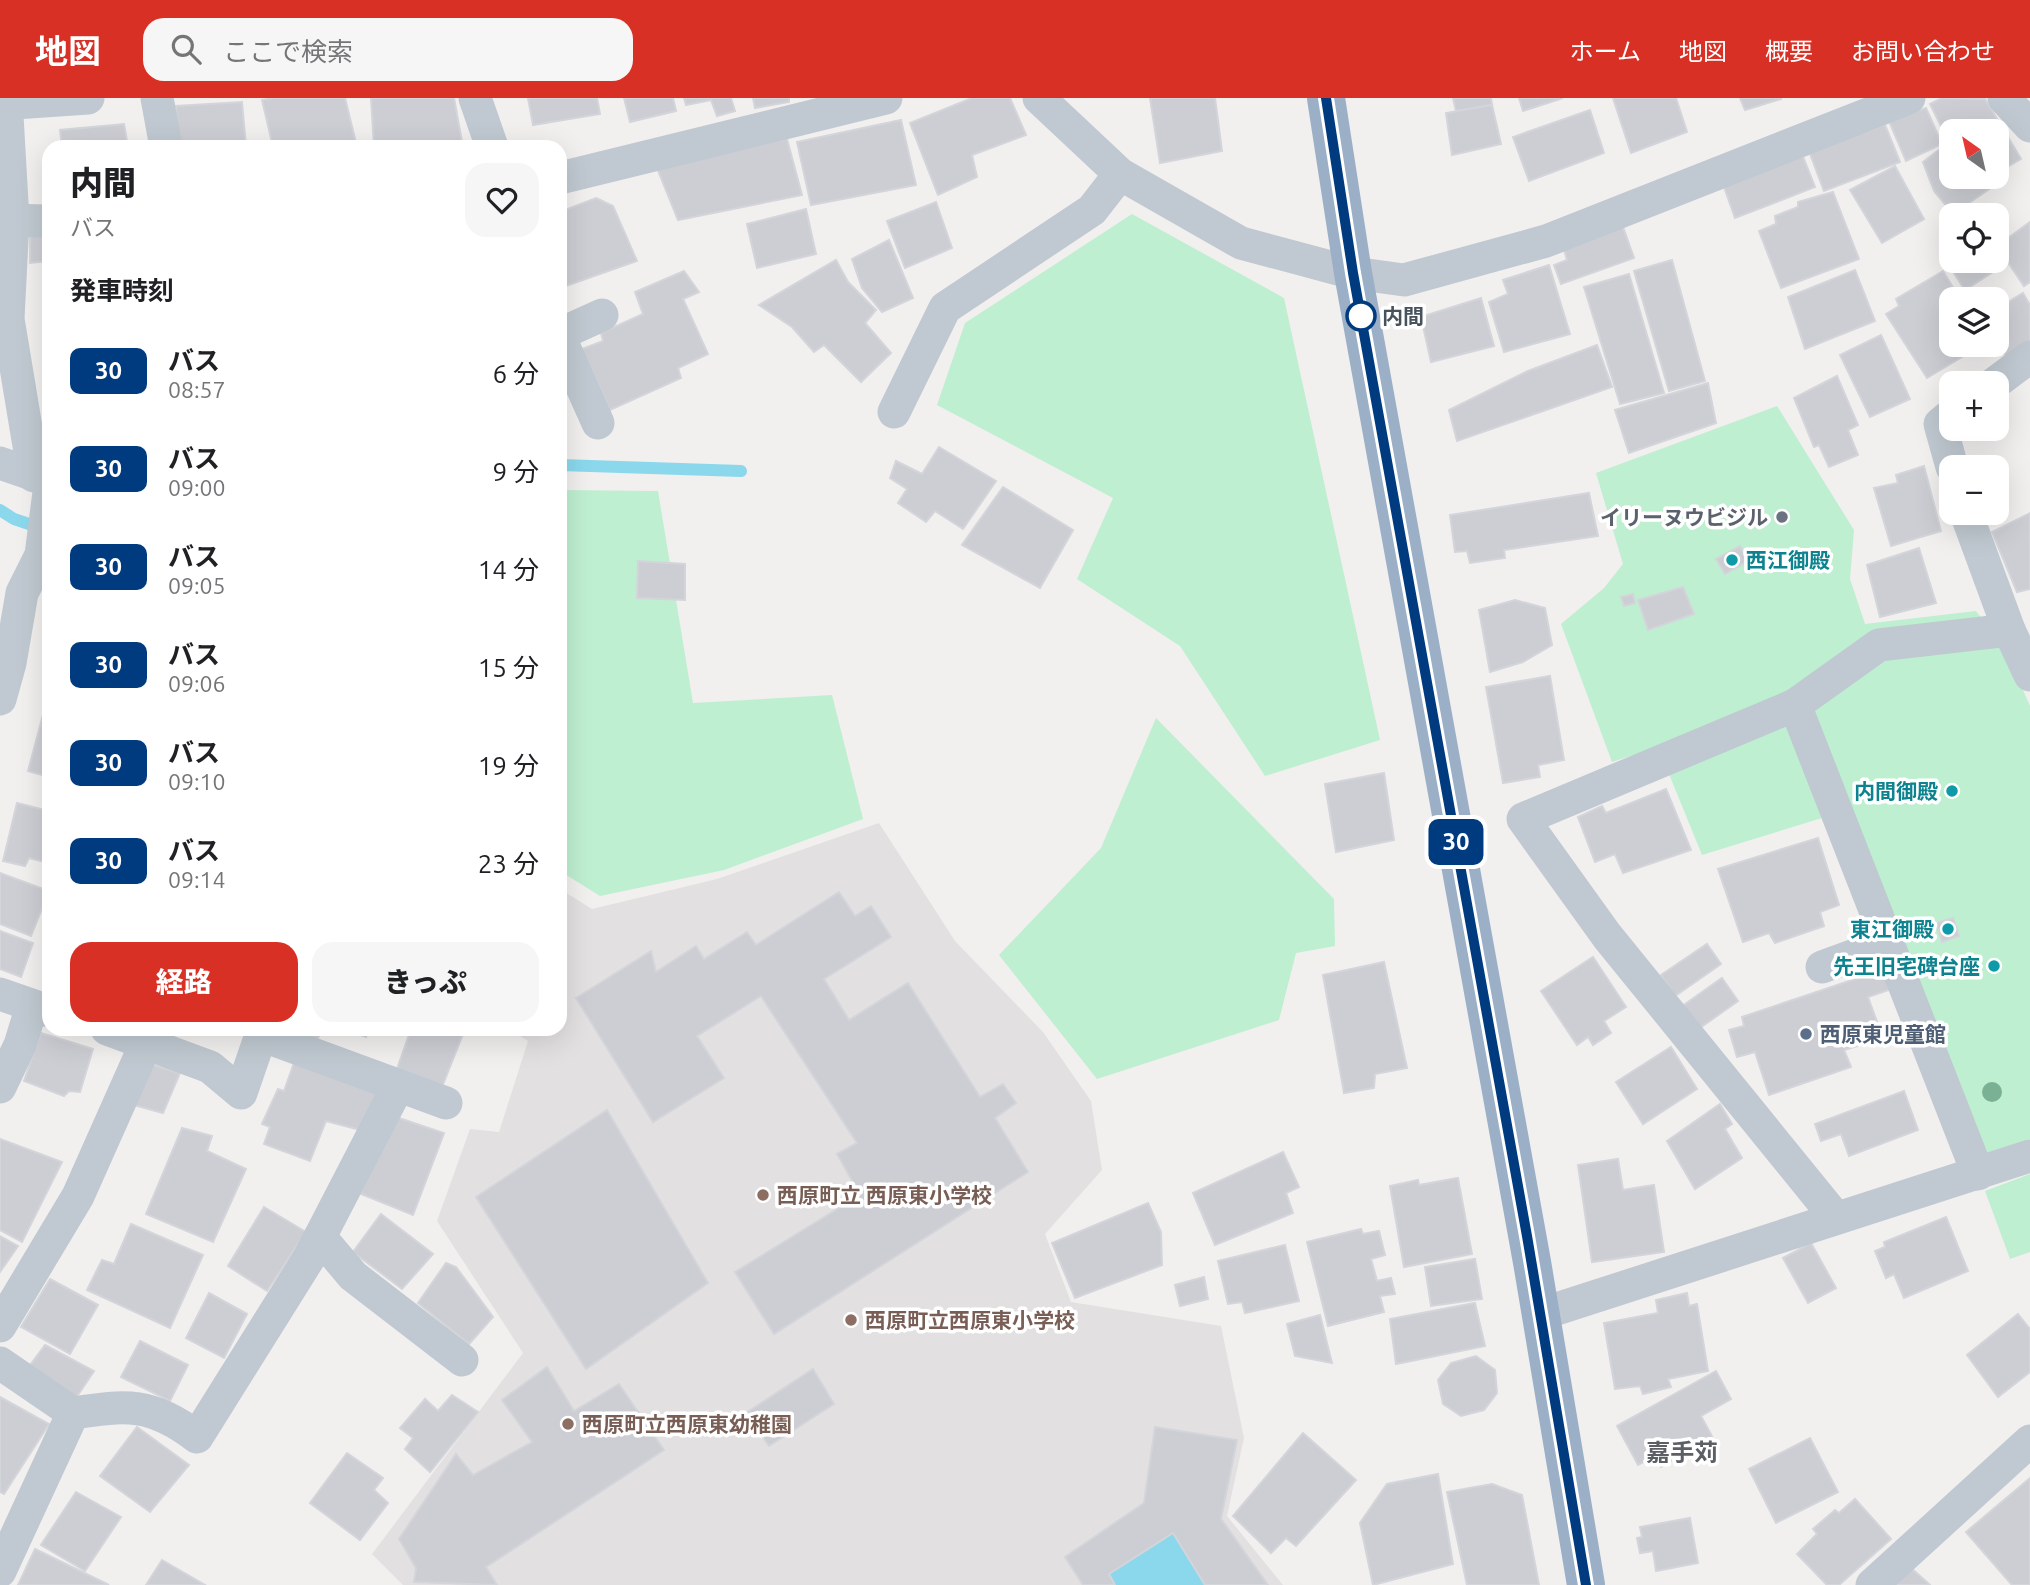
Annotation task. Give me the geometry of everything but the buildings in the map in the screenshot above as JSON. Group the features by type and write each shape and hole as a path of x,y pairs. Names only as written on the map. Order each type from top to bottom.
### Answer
{"highway":[{"path":"1326,98 1353,273 1541,1314 1586,1585"}],"street":[{"path":"42,474 9,318 4,102 88,98"},
{"path":"157,98 165,140"},
{"path":"475,98 490,140"},
{"path":"567,176 886,98"},
{"path":"1039,98 1120,174 1241,243 1353,273 1404,280 1546,241 1909,98"},
{"path":"2004,98 2030,126"},
{"path":"894,412 945,308 1092,210 1120,174"},
{"path":"6,220 42,221"},
{"path":"567,332 602,314"},
{"path":"567,352 598,423"},
{"path":"2009,373 2030,358"},
{"path":"0,463 42,486"},
{"path":"1836,1218 1607,936 1523,818 1795,705 1879,645 2022,650 1971,525"},
{"path":"0,699 10,663 11,598 41,555 42,538"},
{"path":"1795,705 1978,1174"},
{"path":"1822,967 1888,943"},
{"path":"0,994 41,1008 0,1087"},
{"path":"130,1036 210,1067 242,1093 261,1036"},
{"path":"272,1036 446,1103"},
{"path":"0,1326 78,1196 147,1041"},
{"path":"0,1363 73,1413 126,1405 174,1419 197,1437 320,1237 398,1086"},
{"path":"1541,1314 2030,1156"},
{"path":"320,1237 353,1276 462,1360"},
{"path":"0,1571 73,1413"},
{"path":"1872,1585 2030,1441"}],"shaded area":[{"name":"西原町立 西原東小学校","path":"879,823 955,941 1043,1032 1091,1101 1102,1170 1045,1234 1071,1302 1221,1326 1244,1438 1227,1516 1283,1585 403,1585 372,1554 523,1353 437,1221 470,1129 499,1132 528,1041 520,1036 567,1036 567,893 592,909 717,879"}],"green space":[{"path":"1132,214 1284,298 1380,740 1265,776 1180,646 1077,579 1113,498 937,405 965,323"},
{"path":"1777,406 1854,530 1850,579 1865,624 1976,611 2006,651 2030,706 2030,1139 1978,1156 1848,810 1702,855 1658,747 1612,762 1561,624 1604,588 1623,564 1596,473"},
{"path":"567,490 658,491 693,703 832,695 863,819 724,870 600,896 567,875"},
{"path":"1156,718 1334,899 1335,946 1296,953 1279,1020 1097,1079 999,955 1101,848"},
{"path":"2030,1174 2030,1252 2010,1259 1985,1191"}],"water":[{"path":"1173,1533 1205,1585 1115,1585 1109,1574"}],"waterway":[{"path":"567,465 741,471"},
{"path":"0,510 14,519 42,528"}],"bus line":[{"name":"30","path":"1326,98 1353,273 1527,1236 1586,1585"}],"place":[{"name":"内間","path":"1361,316"},
{"name":"イリーヌウビジル","path":"1782,517"},
{"name":"西江御殿","path":"1732,560"},
{"name":"内間御殿","path":"1952,791"},
{"name":"東江御殿","path":"1948,929"},
{"name":"先王旧宅碑台座","path":"1994,966"},
{"name":"西原東児童館","path":"1806,1034"},
{"name":"西原町立 西原東小学校","path":"763,1195"},
{"name":"西原町立西原東小学校","path":"851,1320"},
{"name":"西原町立西原東幼稚園","path":"568,1424"}],"district":[{"name":"嘉手苅","path":"1682,1452"}]}
